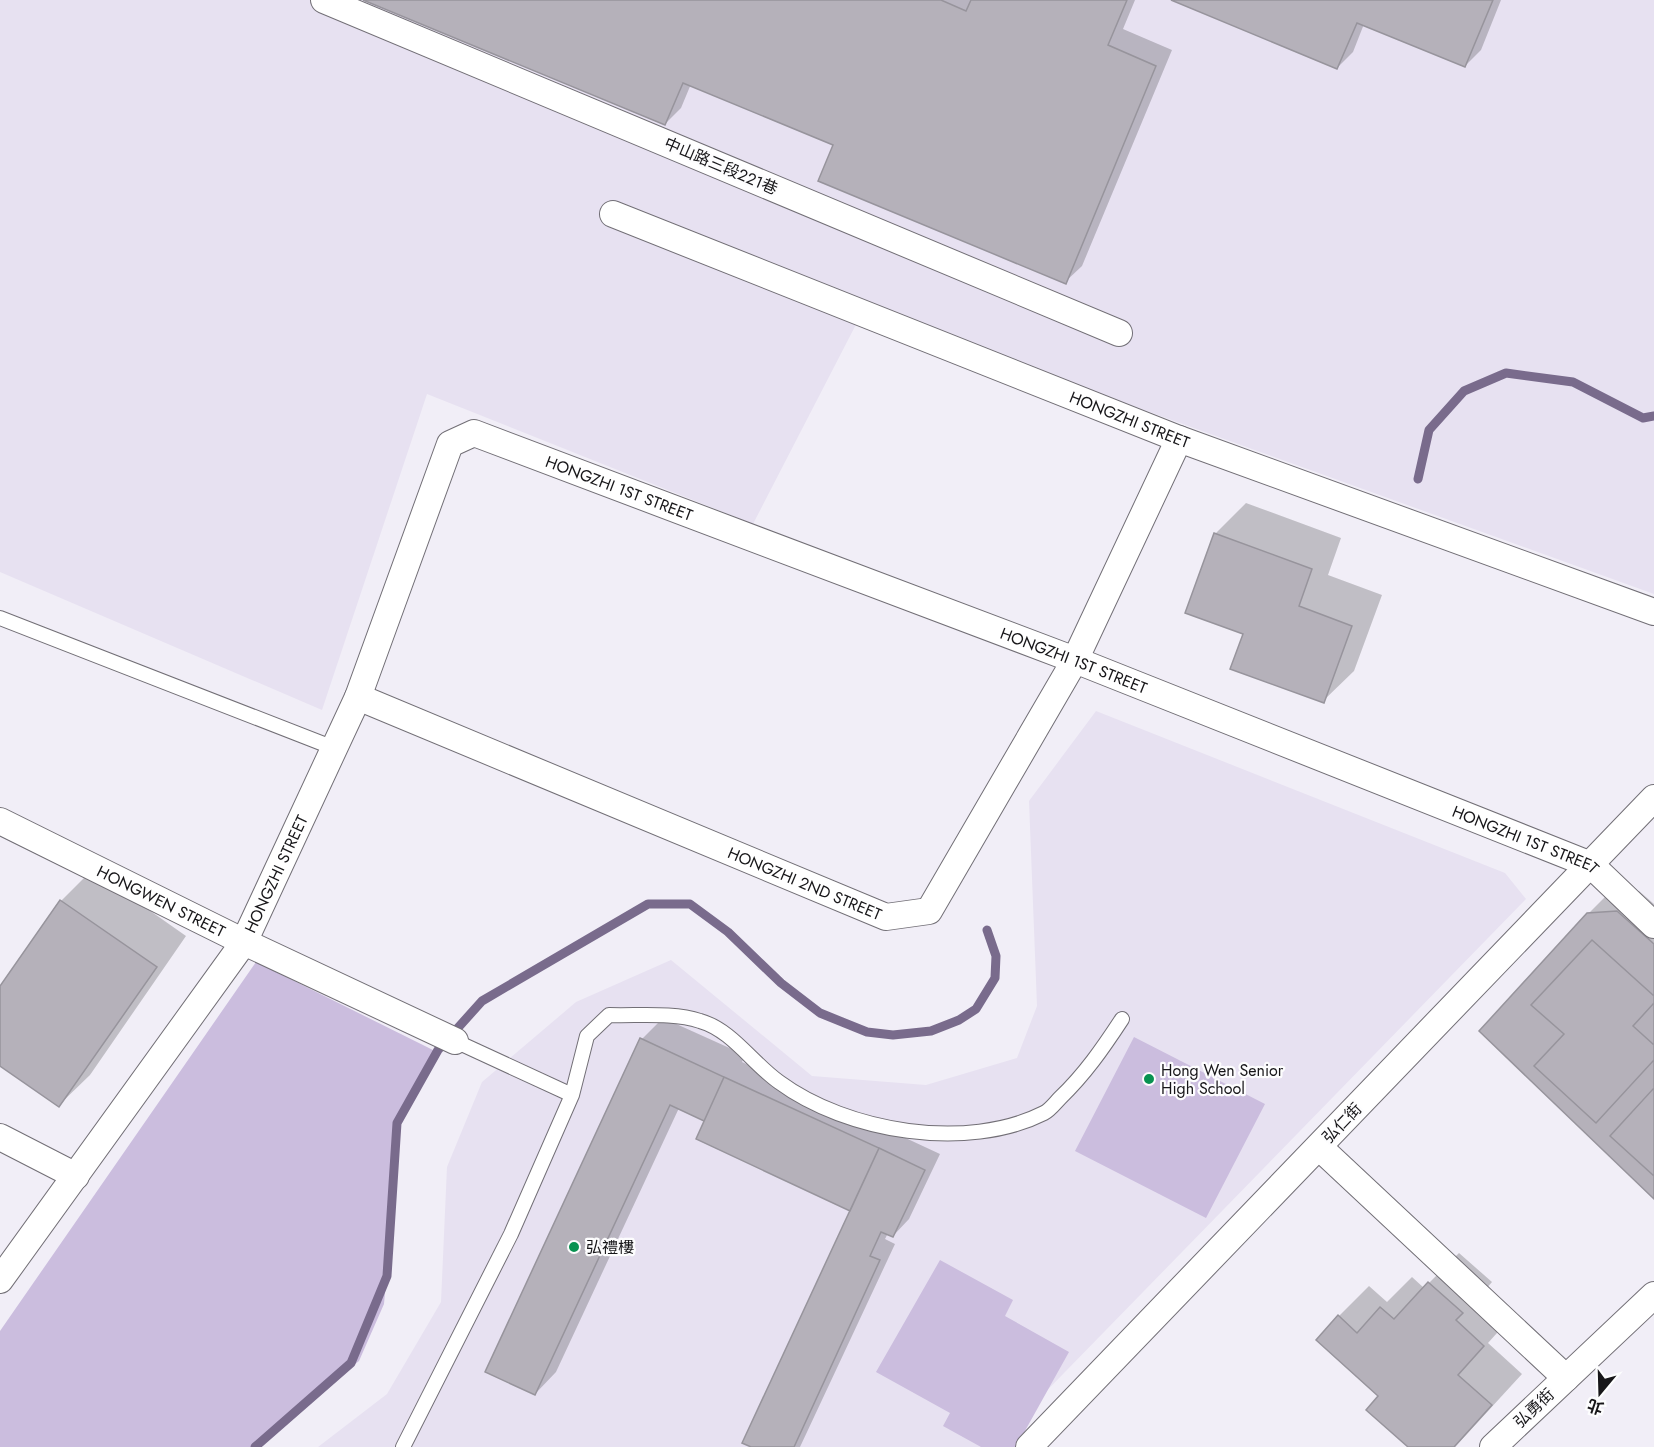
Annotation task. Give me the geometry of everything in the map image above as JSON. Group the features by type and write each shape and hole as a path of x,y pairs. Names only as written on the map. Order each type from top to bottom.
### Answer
{"street":[{"name":"中山路三段221巷","path":"324,0 1119,333"},
{"name":"HONGZHI STREET","path":"613,214 1179,439 1654,612"},
{"name":"HONGZHI STREET","path":"0,1280 244,942 358,697 450,444 474,433"},
{"name":"HONGZHI 1ST STREET","path":"474,433 1075,660 1591,865 1654,925"},
{"name":"HONGZHI 2ND STREET","path":"358,697 886,917 929,911 1075,660 1179,439"},
{"name":"弘仁街","path":"1029,1447 1654,798"},
{"name":"HONGWEN STREET","path":"0,821 244,942 455,1041"},
{"path":"0,1137 76,1176"},
{"path":"1318,1147 1566,1378"},
{"name":"弘勇街","path":"1492,1447 1654,1295"}],"lane":[{"path":"0,618 334,748"},
{"path":"402,1447 512,1234 572,1095 587,1036 609,1015 700,1020 722,1030 779,1083 834,1113 878,1125 949,1135 1000,1129 1046,1112 1086,1072 1122,1019"},
{"path":"455,1041 572,1095"}],"shaded area":[{"path":"0,0 1654,0 1654,594 864,309 753,524 427,394 322,710 0,572"},
{"name":"Hong Wen Senior High School","path":"1096,711 1505,873 1526,899 992,1447 318,1447 387,1394 441,1302 447,1167 482,1082 576,1002 671,960 812,1076 926,1085 1017,1058 1037,1006 1029,801"},
{"path":"256,962 437,1052 400,1125 384,1304 359,1361 251,1447 0,1447 0,1331"},
{"path":"1134,1037 1265,1104 1206,1218 1075,1151"},
{"path":"940,1260 1013,1300 1005,1316 1069,1352 1016,1447 981,1447 943,1426 950,1413 876,1372"}],"building":[{"path":"363,0 941,0 966,11 971,0 1127,0 1108,45 1156,66 1066,284 818,181 833,145 683,83 665,125"},
{"path":"1171,0 1493,0 1465,67 1357,23 1337,69"},
{"path":"1214,533 1312,569 1299,606 1352,626 1324,703 1230,669 1243,634 1185,613"},
{"path":"60,900 157,967 59,1107 0,1066 0,986"},
{"path":"1617,911 1654,944 1654,1199 1479,1031 1587,913"},
{"path":"1592,940 1654,996 1654,1003 1633,1026 1654,1045 1654,1060 1596,1123 1534,1066 1564,1034 1531,1005"},
{"name":"弘禮樓","path":"640,1038 724,1077 704,1121 670,1105 535,1395 485,1372"},
{"path":"724,1077 879,1148 850,1211 696,1139"},
{"path":"1654,1088 1654,1176 1610,1136"},
{"path":"879,1148 925,1170 893,1237 881,1232 870,1256 880,1260 794,1447 751,1447 742,1443"},
{"path":"1428,1282 1463,1313 1456,1320 1484,1346 1458,1375 1492,1405 1454,1447 1408,1447 1366,1410 1378,1396 1316,1340 1338,1315 1357,1333 1380,1307 1394,1319"}],"waterway":[{"path":"1418,479 1429,430 1464,391 1506,373 1573,382 1643,418 1654,416"},
{"path":"255,1447 351,1363 387,1276 397,1123 438,1050 482,1001 648,904 690,904 728,932 781,983 820,1013 867,1032 893,1035 931,1031 959,1020 976,1009 995,978 996,956 987,930"}],"place":[{"name":"Hong Wen Senior High School","path":"1149,1079"},
{"name":"弘禮樓","path":"574,1247"}]}
